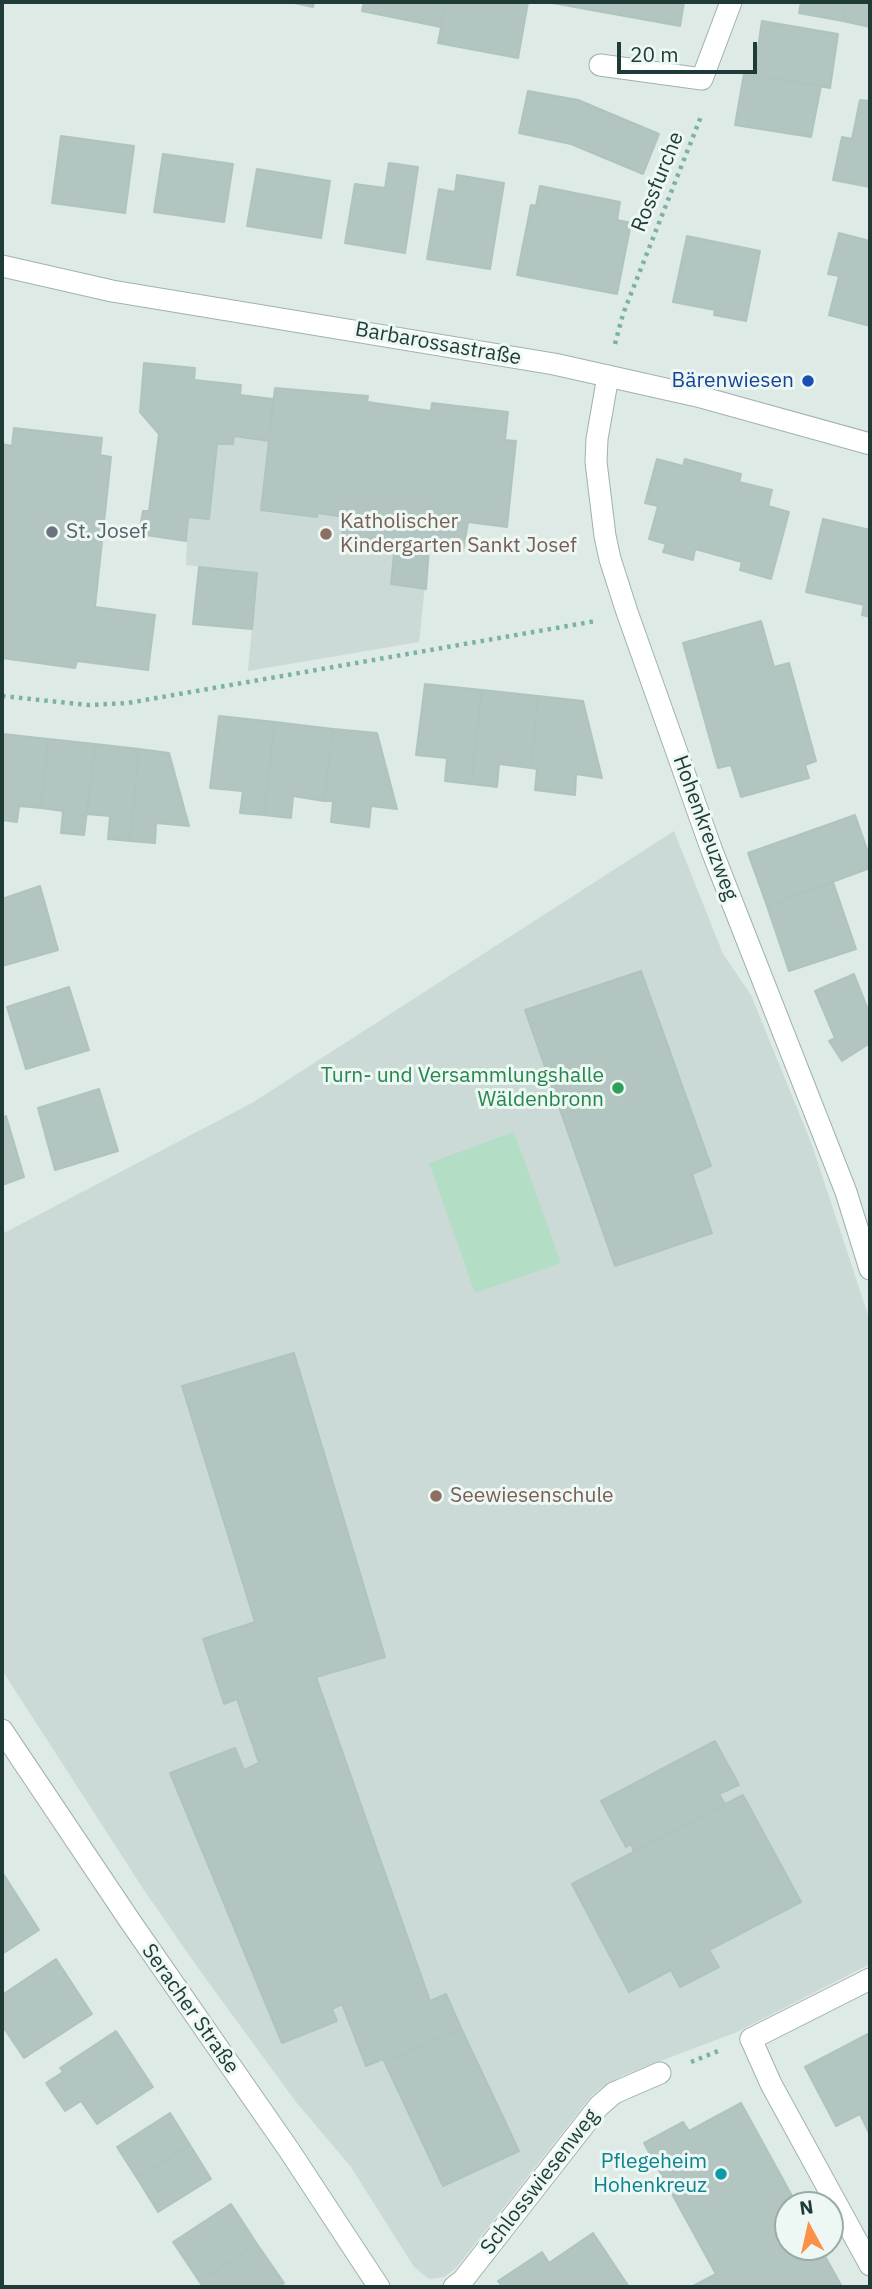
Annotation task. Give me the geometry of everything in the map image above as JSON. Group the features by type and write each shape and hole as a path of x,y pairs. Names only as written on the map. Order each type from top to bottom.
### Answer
{"street":[{"path":"600,65 702,79 731,2"},
{"name":"Barbarossastraße","path":"2,266 112,291 477,350 608,376 790,420 870,444"},
{"name":"Hohenkreuzweg","path":"608,376 597,439 597,483 605,536 627,612 712,851 846,1192 870,1269"},
{"name":"Seracher Straße","path":"2,1730 289,2150 378,2287"},
{"path":"870,1979 751,2039 771,2084 870,2265"},
{"name":"Schlosswiesenweg","path":"454,2287 463,2280 599,2106 614,2093 660,2073"}],"path":[{"name":"Rossfurche","path":"608,376 623,314 706,102"},
{"path":"2,696 88,705 128,704 582,624 627,612"},
{"path":"660,2073 751,2039"}],"shaded area":[{"name":"Katholischer Kindergarten Sankt Josef","path":"275,388 368,396 368,402 430,411 432,403 508,412 506,440 516,441 507,527 468,522 463,551 429,548 419,642 248,671 257,573 186,565 188,517 209,518 217,444 233,444 234,436 269,441"},
{"name":"Seewiesenschule","path":"674,831 723,954 751,995 812,1145 870,1321 870,1964 737,2032 624,2075 601,2088 592,2095 456,2268 444,2277 429,2279 414,2267 351,2167 296,2102 198,1968 142,1887 2,1670 2,1234 252,1103"}],"green space":[{"path":"514,1132 561,1263 475,1293 429,1163"}],"building":[{"path":"290,2 314,2 313,7"},
{"path":"364,2 446,2 441,27 362,11"},
{"path":"446,2 528,2 518,58 438,43"},
{"path":"547,2 684,2 680,26"},
{"path":"801,2 847,2 843,21 799,13"},
{"path":"847,2 870,2 870,27 843,21"},
{"path":"762,21 838,34 830,88 754,75"},
{"path":"744,74 821,86 811,137 735,125"},
{"path":"528,91 578,100 659,134 643,174 571,144 519,133"},
{"path":"860,100 870,101 870,187 833,180 842,137 852,139"},
{"path":"61,136 134,146 125,213 52,203"},
{"path":"163,154 233,164 224,222 154,212"},
{"path":"389,163 418,167 405,253 345,243 355,184 385,188"},
{"path":"257,169 330,181 321,238 247,226"},
{"path":"457,175 504,183 490,269 427,259 439,189 455,192"},
{"path":"540,186 620,202 617,220 631,223 617,294 517,275 531,205 536,206"},
{"path":"839,233 870,241 870,326 829,315 839,276 828,274"},
{"path":"687,236 760,251 746,321 714,315 715,310 673,302"},
{"path":"144,363 195,368 194,380 241,385 240,395 273,399 269,441 234,436 233,444 217,444 209,519 188,517 186,541 139,534 143,511 149,511 159,434 140,412"},
{"name":"Katholischer Kindergarten Sankt Josef","path":"275,388 368,396 367,402 431,411 432,403 508,412 505,440 516,441 507,527 468,522 463,551 429,548 426,589 391,584 395,544 342,537 344,517 318,513 317,517 261,510"},
{"name":"St. Josef","path":"14,428 102,438 100,455 111,457 95,607 155,615 148,670 77,661 75,668 2,658 2,444 12,446"},
{"path":"657,459 683,466 685,459 741,474 739,482 772,490 768,506 789,512 771,579 740,570 742,562 695,549 693,560 663,552 666,544 649,539 658,506 645,503"},
{"path":"823,519 870,530 870,617 862,615 864,605 806,592"},
{"path":"199,567 257,573 252,629 193,624"},
{"path":"761,621 774,667 789,663 816,761 805,765 809,778 741,797 731,765 718,768 683,643"},
{"path":"425,684 482,690 471,784 445,781 447,758 416,755"},
{"path":"482,690 538,696 531,768 499,764 497,787 471,784"},
{"path":"538,696 583,701 602,778 576,774 575,795 535,790 537,769 531,768"},
{"path":"219,716 275,722 264,815 240,813 243,791 210,788"},
{"path":"275,722 333,729 324,801 293,796 291,818 264,815"},
{"path":"333,729 377,733 397,809 371,806 369,827 331,822 333,801 324,801"},
{"path":"3,734 48,739 41,808 19,806 17,822 2,820"},
{"path":"48,739 95,744 84,835 61,833 63,811 41,808"},
{"path":"95,744 139,749 130,841 108,839 110,816 87,814"},
{"path":"139,749 169,753 189,826 156,823 155,843 130,841"},
{"path":"855,815 870,858 870,868 767,906 748,853"},
{"path":"833,882 856,949 789,971 767,906"},
{"path":"40,886 58,950 2,966 2,899"},
{"name":"Turn- und Versammlungshalle Wäldenbronn","path":"641,971 711,1166 692,1174 712,1233 615,1266 525,1010"},
{"path":"854,974 870,1015 870,1043 842,1061 829,1041 835,1038 815,991"},
{"path":"69,987 89,1050 26,1069 7,1007"},
{"path":"99,1089 118,1151 55,1170 38,1108"},
{"path":"6,1116 24,1177 2,1185 2,1118"},
{"path":"294,1353 385,1657 316,1677 430,2001 446,1994 461,2028 385,2063 383,2059 366,2066 342,2004 332,2009 337,2021 282,2043 170,1773 235,1748 244,1770 259,1763 237,1699 224,1704 203,1639 255,1622 182,1386"},
{"path":"715,1741 739,1785 719,1794 725,1804 634,1852 631,1844 626,1847 601,1801"},
{"path":"743,1795 801,1902 709,1950 719,1967 680,1987 671,1970 629,1992 572,1884"},
{"path":"2,1872 39,1930 2,1954"},
{"path":"56,1959 92,2014 24,2058 2,2025 2,1995"},
{"path":"461,2028 519,2151 443,2186 385,2063"},
{"path":"116,2031 153,2087 97,2124 81,2101 65,2111 46,2083 63,2072 60,2068"},
{"path":"870,2033 870,2135 860,2114 836,2126 805,2067"},
{"name":"Pflegeheim Hohenkreuz","path":"741,2103 789,2191 774,2191 774,2261 828,2261 842,2287 691,2287 716,2274 644,2143 683,2122 689,2131"},
{"path":"170,2113 190,2145 137,2178 117,2147"},
{"path":"190,2145 211,2179 158,2212 137,2178"},
{"path":"231,2204 257,2244 199,2281 173,2242"},
{"name":"Pflegeheim Hohenkreuz","path":"593,2233 629,2287 503,2287 498,2281 542,2252 549,2263"},
{"path":"257,2244 284,2283 278,2287 203,2287 199,2281"}],"place":[{"name":"Bärenwiesen","path":"808,381"},
{"name":"St. Josef","path":"52,532"},
{"name":"Katholischer Kindergarten Sankt Josef","path":"326,534"},
{"name":"Turn- und Versammlungshalle Wäldenbronn","path":"618,1088"},
{"name":"Seewiesenschule","path":"436,1496"},
{"name":"Pflegeheim Hohenkreuz","path":"721,2174"}]}
